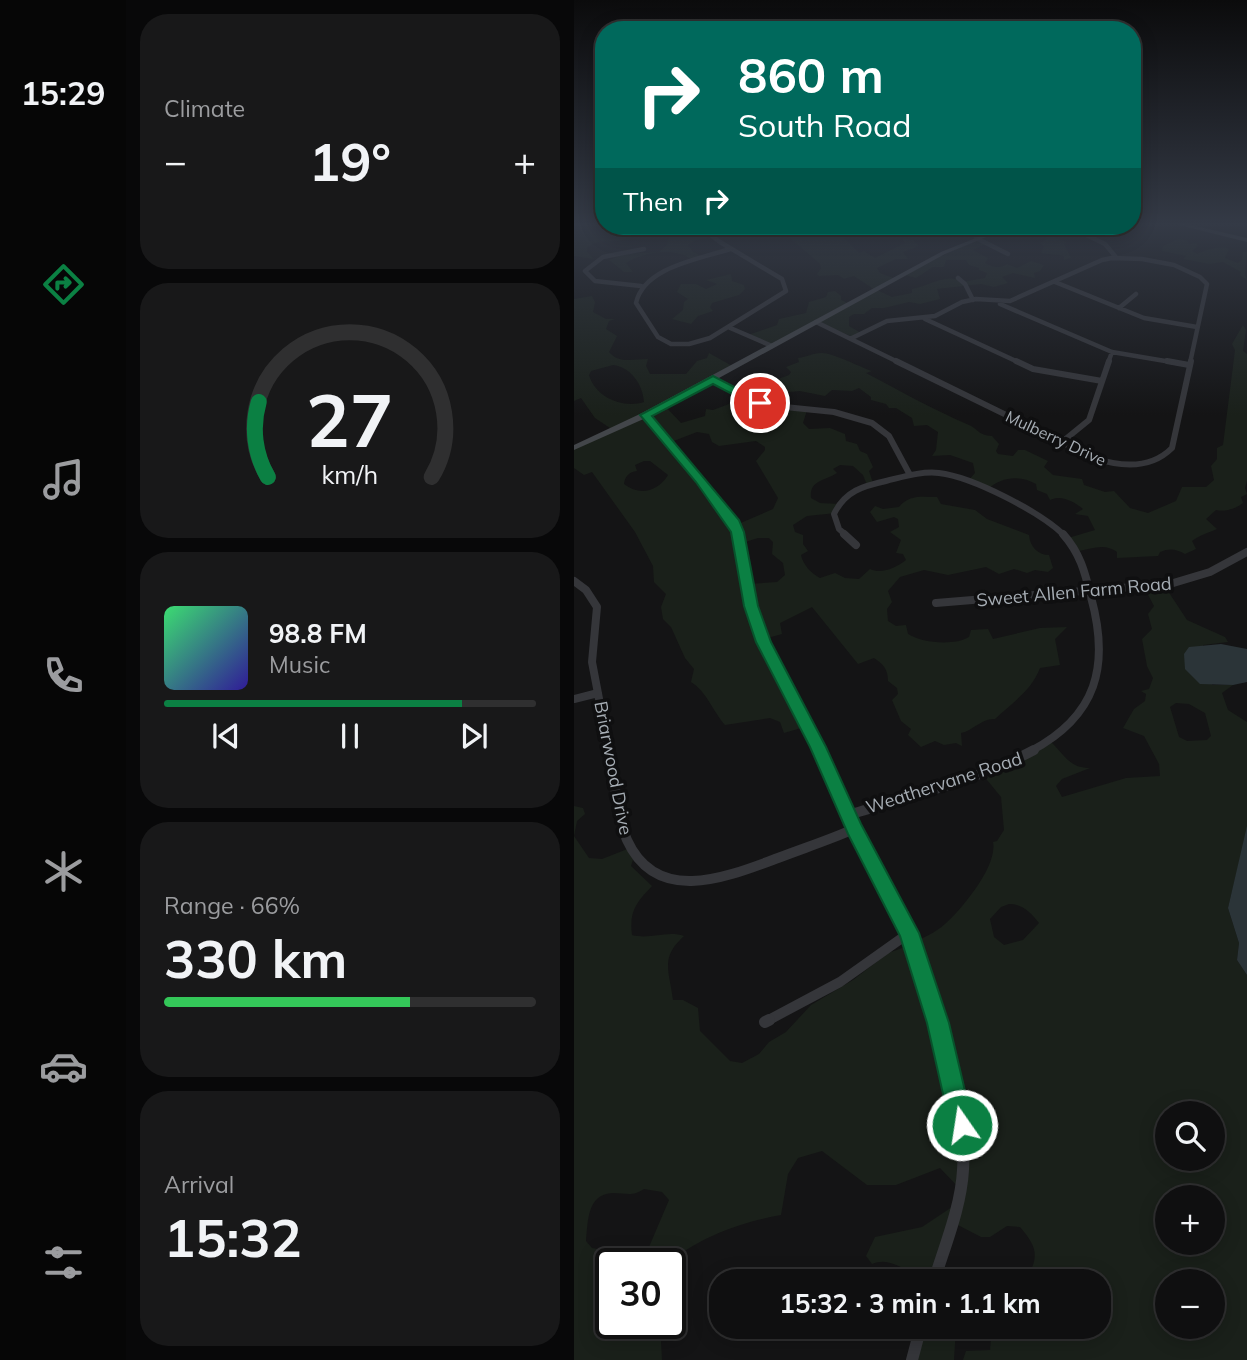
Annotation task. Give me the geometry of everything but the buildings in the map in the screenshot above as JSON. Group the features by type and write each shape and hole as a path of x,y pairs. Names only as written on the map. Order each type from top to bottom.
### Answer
{"street":[{"path":"640,287 636,303 655,334 666,342 698,343 781,296 787,287"},
{"path":"574,448 645,415 882,287"},
{"path":"967,287 973,300"},
{"path":"852,338 887,321 934,316 973,300 1010,301 1042,287"},
{"path":"1068,287 1152,320 1198,327"},
{"name":"Mulberry Drive","path":"816,322 1094,458 1116,465 1151,461 1169,453 1174,443 1206,287"},
{"path":"1119,308 1136,294"},
{"path":"997,302 1112,352 1189,365"},
{"path":"922,318 1033,369 1102,381"},
{"path":"728,327 772,346"},
{"path":"1062,442 1087,423 1112,352"},
{"path":"713,379 765,405 834,412 872,423 889,436 910,475"},
{"path":"645,415 732,520 740,540 755,622 854,829 909,933 938,1023 962,1125 962,1185 938,1269"},
{"name":"Weathervane Road","path":"849,815 1000,767 1038,750 1059,734 1087,702 1098,678 1101,640 1078,553 1052,523 1013,500 945,474 910,475 857,488 842,499 834,514 836,523 856,545"},
{"name":"Sweet Allen Farm Road","path":"936,603 1153,587 1182,582 1229,564 1247,552"},
{"name":"Briarwood Drive","path":"574,580 593,595 598,603 598,614 590,643 626,838 631,851 654,873 674,880 702,882 737,874 854,829"},
{"path":"574,699 598,693"},
{"path":"765,1022 789,1012 850,975 909,933"},
{"path":"912,1360 918,1339"}],"shaded area":[{"path":"679,287 745,289 739,295 712,303 710,307 713,311 698,316 691,324 672,319 683,310 684,302 688,299 677,292"},
{"path":"871,287 881,287 877,290 892,297 912,293 912,289 917,287 950,287 937,289 940,299 920,304 909,302 872,308 864,314 854,314 849,317 849,326 861,333 853,337 817,322 773,346 748,335 777,325 779,319 806,313 809,302 826,297 828,292 835,291 841,296 841,300 850,304 875,290"},
{"path":"592,296 595,302 593,312 606,319 615,319 609,321 606,329 617,336 609,352 622,359 648,359 646,366 650,374 686,374 697,361 707,358 709,353 734,367 665,406 681,423 705,416 706,409 713,410 729,404 731,399 740,394 738,392 759,383 759,375 778,379 789,375 791,372 786,367 799,362 798,358 826,353 872,371 866,373 981,433 992,436 999,444 996,451 998,454 1013,456 1018,450 1025,450 1048,461 1044,467 1053,475 1082,479 1084,485 1105,492 1114,491 1130,508 1148,513 1176,501 1182,487 1206,487 1214,480 1211,466 1217,459 1217,448 1223,445 1235,350 1232,344 1243,325 1246,330 1243,351 1247,354 1247,494 1241,497 1243,503 1240,505 1216,510 1206,519 1217,529 1192,541 1196,549 1185,554 1170,550 1160,552 1158,556 1117,558 1117,552 1108,548 1079,551 1068,538 1095,530 1088,516 1075,514 1083,509 1072,501 1063,498 1050,500 1047,494 1037,490 1036,484 1024,479 1011,478 998,482 987,490 967,482 975,473 973,463 950,455 932,456 936,450 938,432 927,425 914,426 912,418 896,408 889,408 886,404 871,400 871,397 859,388 852,391 832,390 825,396 800,391 789,392 777,406 807,410 803,423 809,429 830,428 845,434 846,441 857,444 860,451 867,454 873,467 869,471 873,483 867,485 863,475 853,466 840,465 833,469 837,473 815,484 811,498 820,503 839,504 836,513 807,516 793,525 795,532 803,535 803,544 808,551 801,555 811,571 820,578 835,573 845,578 859,579 870,569 884,571 906,560 903,554 896,553 901,540 890,532 899,527 898,519 894,517 877,522 870,512 875,506 883,509 899,507 912,498 937,497 941,504 975,510 987,519 1029,535 1035,550 1049,555 1053,568 1048,572 1035,570 1027,573 1014,569 999,574 986,567 948,575 924,570 900,577 888,591 892,602 887,609 888,621 896,626 906,625 908,634 921,640 938,642 963,640 969,637 971,630 988,629 993,639 1040,628 1067,627 1055,639 1060,665 1040,668 1027,690 995,719 986,720 961,733 962,746 956,743 944,745 935,741 921,747 908,735 911,729 901,721 892,700 898,694 897,688 888,681 884,667 874,658 858,664 812,607 780,623 782,634 764,639 808,726 784,733 780,722 770,718 725,725 705,696 691,682 694,669 685,658 671,627 663,619 661,607 666,594 654,582 653,566 635,532 592,472 584,475 574,468 574,448 613,430 595,418 581,398 574,401 574,299","holes":["613,365 625,369 638,383 644,402 627,404 604,395 592,383 589,375 591,371","697,432 709,434 712,442 719,446 756,441 765,447 756,461 778,498 773,509 736,525 671,442","650,461 668,475 654,488 636,490 624,484 628,475 637,471 635,465","769,538 773,542 772,554 783,563 785,575 777,582 749,584 742,543"]},
{"path":"1164,585 1187,620 1225,637 1228,642 1203,645 1212,685 1233,685 1222,693 1228,710 1247,722 1247,830 1228,908 1239,943 1237,960 1247,975 1247,1360 963,1360 966,1351 990,1350 991,1339 1111,1339 1111,1269 1031,1269 1035,1252 1020,1227 1007,1226 990,1237 981,1237 954,1223 940,1269 904,1269 888,1262 872,1264 866,1256 875,1237 922,1227 958,1203 962,1191 940,1168 896,1185 867,1185 822,1151 798,1158 788,1174 781,1215 721,1232 686,1251 686,1248 647,1248 669,1200 662,1192 644,1189 629,1194 613,1193 598,1198 594,1203 590,1210 586,1241 595,1249 595,1339 661,1339 662,1360 574,1360 574,836 589,858 602,859 630,848 635,853 631,866 652,886 635,908 632,935 684,936 676,944 669,958 668,972 673,1000 683,1000 698,1008 700,1031 730,1061 742,1063 759,1054 769,1042 786,1032 811,1005 853,980 888,953 911,945 937,930 960,909 984,875 993,852 993,842 997,841 1004,830 1001,797 983,775 1051,742 1072,763 1090,768 1062,779 1056,786 1062,797 1126,778 1160,776 1159,764 1144,736 1123,728 1134,709 1145,701 1146,694 1141,691 1149,689 1153,678 1147,666 1142,639 1152,629 1148,614 1154,606 1144,587","holes":["1176,703 1189,704 1205,713 1211,736 1207,740 1187,741 1179,737 1170,707","1014,904 1026,910 1039,923 1023,940 1004,945 994,937 990,919 1001,907"]},
{"path":"1221,644 1247,649 1247,682 1233,685 1200,684 1185,669 1184,654 1189,647"},
{"path":"574,806 583,808 585,814 577,821 574,836"},
{"path":"1247,826 1247,975 1237,960 1239,943 1228,908"},
{"path":"920,1339 955,1339 954,1360 914,1360"}],"route":[{"path":"760,403 713,379 645,415 732,520 740,540 755,622 763,642 818,747 854,829 909,933 938,1023 962,1125"}]}
